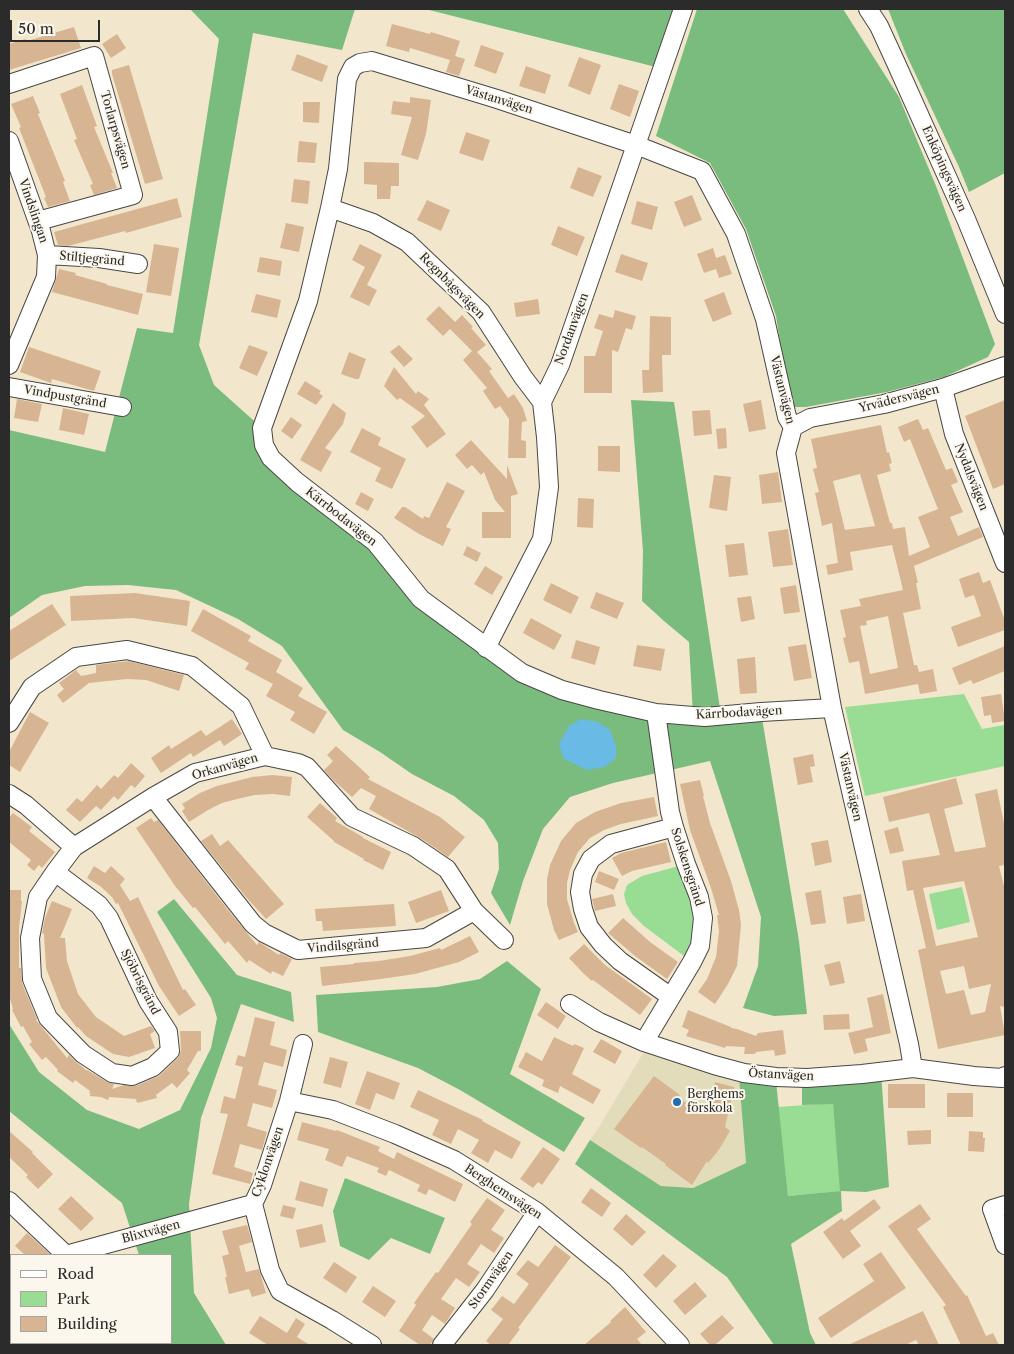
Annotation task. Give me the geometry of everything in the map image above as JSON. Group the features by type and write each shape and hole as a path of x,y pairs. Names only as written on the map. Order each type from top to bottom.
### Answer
{"street":[{"name":"Nordanvägen","path":"542,402 560,365 683,9"},
{"name":"Enköpingsvägen","path":"868,9 879,26"},
{"name":"Enköpingsvägen","path":"873,9 966,219 1005,314"},
{"name":"Torlarpsvägen","path":"9,84 94,56 133,195 38,221"},
{"name":"Västanvägen","path":"353,67 360,63 372,62 496,99 636,145 702,171 736,234 765,319 787,417 793,427 786,452 832,708 913,1068"},
{"name":"Kärrbodavägen","path":"353,67 347,79 338,169 308,301 262,428 264,445 271,458 297,482 375,542 421,599 522,673 562,690 656,713 705,717 832,708"},
{"name":"Vindslingan","path":"9,141 38,221 47,255 46,277 9,365"},
{"name":"Regnbågsvägen","path":"330,208 373,223 408,242 480,312 542,402"},
{"name":"Stiltjegränd","path":"47,255 99,258 138,264"},
{"name":"Yrvädersvägen","path":"793,427 810,418 884,404 943,388 1005,366"},
{"name":"Vindpustgränd","path":"9,387 122,407"},
{"name":"Nydalsvägen","path":"943,388 954,434 1005,563"},
{"path":"486,648 542,539 550,487 542,402"},
{"path":"9,723 32,687 76,657 127,650 192,666 242,706 265,756"},
{"name":"Solskensgränd","path":"644,1042 684,977 700,946 703,918 698,897 674,827 656,713"},
{"name":"Orkanvägen","path":"74,847 195,773 265,756 298,763 307,767 352,817 413,846 447,869 474,911 504,940"},
{"path":"9,794 26,805 74,847"},
{"name":"Vindilsgränd","path":"153,797 253,924 264,933 298,950 426,938 474,911"},
{"path":"671,996 620,961 603,945 589,928 582,909 580,892 583,874 591,859 611,844 674,827"},
{"name":"Sjöbrisgränd","path":"54,872 99,904 109,918 148,1001 168,1032 170,1051 153,1068 132,1076 112,1073 83,1054 48,1018 32,979 30,938 38,897 54,872 74,847"},
{"name":"Östanvägen","path":"570,1004 599,1022 644,1042 744,1073 807,1078 913,1068 974,1076 1002,1078 1005,1076"},
{"name":"Cyklonvägen","path":"303,1044 289,1101 262,1185 253,1204 270,1270 280,1291 372,1345"},
{"name":"Berghemsvägen","path":"289,1101 333,1110 396,1134 454,1160 537,1212 616,1277 677,1344"},
{"name":"Blixtvägen","path":"9,1201 65,1254"},
{"name":"Blixtvägen","path":"70,1254 253,1204"},
{"path":"1005,1205 992,1210 1005,1245"},
{"name":"Stormvägen","path":"442,1345 485,1290 537,1212"}],"shaded area":[{"name":"Berghems förskola","path":"646,1048 739,1077 746,1163 693,1188 661,1186 590,1140"}],"green space":[{"path":"190,9 355,9 342,50 253,33 199,345 214,385 262,428 264,445 339,514 421,599 522,673 693,716 689,642 642,601 643,551 631,400 674,402 721,715 761,712 799,941 807,1014 774,1016 743,1008 758,966 761,917 710,761 613,783 570,797 543,829 523,881 510,925 491,893 499,869 498,843 484,820 454,796 412,774 343,730 282,646 238,619 176,590 128,585 85,586 42,595 9,618 9,430 105,452 137,328 173,333 219,39"},
{"path":"425,9 681,9 656,67"},
{"path":"697,9 843,9 899,97 936,186 995,344 988,357 944,377 887,392 806,407 790,407 776,316 746,229 710,163 656,136"},
{"path":"888,9 1005,9 1005,173 969,192 906,54"},
{"path":"964,694 982,729 1004,725 1005,766 865,796 845,707"},
{"path":"686,864 699,897 692,962 644,926 632,914 624,894 627,885 642,876"},
{"path":"962,887 970,922 937,930 929,894"},
{"path":"174,899 237,975 291,992 294,1022 241,1004 201,1118 189,1204 194,1293 226,1345 169,1345 172,1344 172,1254 139,1254 122,1203 9,1111 9,1024 39,1072 87,1110 139,1129 180,1110 211,1048 217,1018 211,998 157,912"},
{"path":"507,961 541,989 510,1074 585,1118 564,1152 460,1090 418,1068 318,1032 316,995 437,987 480,979"},
{"path":"881,1072 889,1187 866,1192 841,1191 842,1211 791,1244 810,1333 816,1345 774,1345 727,1277 575,1164 590,1140 661,1186 693,1188 746,1163 739,1077 776,1081 788,1196 840,1191 833,1104 802,1105 802,1078"},
{"path":"833,1103 841,1191 788,1196 778,1107"},
{"path":"345,1178 445,1218 430,1254 391,1238 369,1260 340,1246 333,1211"}],"water":[{"path":"581,719 598,722 610,730 616,746 616,758 605,767 586,770 563,758 559,744 569,726"}],"building":[{"path":"392,24 430,34 431,32 460,41 455,56 465,59 459,76 446,72 450,60 410,48 409,52 386,46"},
{"path":"74,27 81,48 9,70 9,44 26,39 27,41"},
{"path":"117,34 126,48 111,58 102,44"},
{"path":"481,45 504,53 496,74 474,66"},
{"path":"297,54 328,66 322,82 291,70"},
{"path":"579,57 601,65 590,95 568,86"},
{"path":"129,65 163,179 145,184 112,74 112,70"},
{"path":"526,66 551,75 545,94 519,86"},
{"path":"619,84 639,91 630,117 610,109"},
{"path":"82,85 97,126 94,127 113,173 111,173 117,188 94,195 90,185 93,184 74,140 77,139 60,94"},
{"path":"33,96 40,113 38,114 65,181 63,182 70,201 48,207 44,198 46,197 19,128 21,127 11,104"},
{"path":"410,97 431,100 426,134 418,160 401,155 412,117 391,114 393,101 410,103"},
{"path":"303,102 320,102 319,123 303,122"},
{"path":"466,132 490,140 483,161 459,153"},
{"path":"299,141 317,143 315,163 297,162"},
{"path":"364,162 399,163 399,186 391,186 390,199 377,199 377,185 364,184"},
{"path":"578,167 602,176 593,197 570,188"},
{"path":"294,179 310,181 308,204 291,202"},
{"path":"692,195 702,220 684,227 674,202"},
{"path":"177,198 182,217 126,233 125,231 68,246 58,245 54,232"},
{"path":"427,200 450,210 441,231 417,220"},
{"path":"637,201 658,207 652,230 631,224"},
{"path":"286,223 304,227 299,252 280,248"},
{"path":"558,226 585,237 577,256 551,245"},
{"path":"154,244 179,248 171,296 146,292"},
{"path":"360,244 382,255 367,285 377,290 369,306 350,297 365,267 352,260"},
{"path":"713,248 716,258 725,255 732,274 719,278 716,269 704,273 697,254"},
{"path":"621,254 648,263 642,281 615,272"},
{"path":"260,257 282,261 280,276 257,272"},
{"path":"59,269 76,273 75,275 107,285 143,294 138,315 52,292"},
{"path":"724,292 732,314 713,322 704,300"},
{"path":"256,294 281,300 277,318 251,312"},
{"path":"538,299 540,314 516,317 514,303"},
{"path":"439,306 455,322 462,315 473,327 471,328 486,345 477,352 492,369 489,371 508,398 514,394 523,408 527,421 522,422 521,440 526,441 526,458 508,458 509,419 500,406 495,409 483,391 487,388 463,360 472,351 450,329 443,336 426,319"},
{"path":"615,310 636,316 632,330 626,328 618,352 612,350 612,393 584,393 584,356 595,356 603,331 594,328 599,314 613,318"},
{"path":"650,316 671,317 671,355 662,355 663,392 643,393 642,370 649,370"},
{"path":"249,345 268,352 257,376 239,368"},
{"path":"399,345 413,359 404,367 390,352"},
{"path":"29,347 101,371 94,391 52,379 51,383 20,372"},
{"path":"349,352 366,359 359,379 341,374"},
{"path":"394,367 416,394 418,391 429,399 424,405 446,434 427,448 411,427 425,416 400,398 397,400 384,386"},
{"path":"305,381 321,391 319,393 323,396 316,405 297,394"},
{"path":"17,399 42,404 38,422 14,418"},
{"path":"761,400 766,429 749,432 743,404"},
{"path":"1005,400 1005,484 993,489 965,416"},
{"path":"333,403 346,413 343,424 325,448 332,452 321,472 300,460"},
{"path":"63,408 89,414 84,435 59,430"},
{"path":"710,410 712,434 694,436 692,411"},
{"path":"291,417 302,425 292,439 281,431"},
{"path":"918,419 923,430 928,428 946,470 952,468 958,482 951,485 963,512 950,517 958,536 979,527 983,537 914,566 921,609 903,613 914,665 917,665 919,672 933,669 937,691 920,694 918,684 865,694 859,661 849,663 843,638 846,637 840,610 861,606 859,599 903,590 892,545 850,552 853,570 828,575 826,565 838,563 832,523 822,526 815,493 819,492 813,469 817,468 811,439 881,425 887,453 889,452 892,463 889,464 891,471 877,475 893,529 905,527 909,556 930,547 918,517 938,509 910,439 904,442 898,427","holes":["860,474 875,526 845,530 833,481","888,616 898,668 870,674 860,626 867,625 866,621"]},
{"path":"362,428 381,438 378,445 406,459 392,489 375,481 381,468 350,452"},
{"path":"726,428 727,448 718,449 716,429"},
{"path":"471,440 507,479 507,465 518,494 511,496 511,538 482,538 482,512 505,512 495,500 484,472 481,475 472,465 467,469 455,455"},
{"path":"598,446 620,446 620,472 598,471"},
{"path":"778,472 782,502 762,504 759,475"},
{"path":"714,475 731,477 727,511 709,508"},
{"path":"447,482 465,491 446,527 451,529 443,546 394,518 402,507 405,507 423,519 424,516 429,518"},
{"path":"361,492 374,499 368,511 355,504"},
{"path":"578,498 594,499 593,528 577,527"},
{"path":"788,529 793,565 773,567 768,532"},
{"path":"744,543 748,575 729,577 725,545"},
{"path":"467,546 481,553 477,562 463,555"},
{"path":"485,566 503,577 492,595 474,584"},
{"path":"979,572 983,583 990,580 1005,621 1005,630 958,647 951,627 981,616 974,595 965,598 959,579"},
{"path":"551,583 579,597 571,614 543,600"},
{"path":"796,585 800,612 784,614 780,588"},
{"path":"596,592 624,603 617,619 590,608"},
{"path":"135,593 190,601 187,626 133,618 71,621 70,596"},
{"path":"751,596 755,619 741,622 737,598"},
{"path":"52,604 66,625 9,661 9,631"},
{"path":"203,609 251,636 248,641 282,660 276,672 303,688 298,696 327,712 314,734 290,720 295,712 266,696 273,684 245,669 249,663 191,631"},
{"path":"531,618 562,635 554,650 523,633"},
{"path":"576,640 600,647 595,665 571,658"},
{"path":"806,644 812,678 794,681 788,647"},
{"path":"637,645 665,649 661,671 633,666"},
{"path":"1005,646 1005,671 973,684 971,680 959,685 952,668"},
{"path":"755,657 757,693 740,694 737,659"},
{"path":"129,661 184,675 179,691 146,680 127,679 89,683 63,703 57,695 64,689 59,683 76,670 81,676 96,673 96,665"},
{"path":"1001,694 1005,721 992,723 991,715 984,716 981,697"},
{"path":"30,712 49,723 20,772 9,765 9,752"},
{"path":"232,719 242,734 224,746 220,740 193,757 191,753 161,773 151,758 169,745 171,749 201,730 206,736"},
{"path":"336,746 370,777 368,779 440,817 465,837 448,857 425,841 369,809 376,796 361,788 352,797 324,770 333,761 327,755"},
{"path":"813,754 815,766 810,767 813,782 798,785 793,758"},
{"path":"131,763 145,776 135,788 131,785 118,800 114,796 101,810 96,806 80,822 66,810 77,798 82,802 97,785 101,789 114,775 118,778"},
{"path":"273,775 292,777 290,796 273,794 255,795 237,799 222,803 189,822 182,811 185,808 182,804 200,793 217,786 252,777"},
{"path":"956,778 963,804 944,809 955,852 986,847 975,794 997,789 1005,828 1005,865 999,866 1005,890 1005,1007 1000,1006 1005,1035 938,1049 918,950 926,948 913,890 907,891 902,861 940,855 929,813 889,822 883,797","holes":["964,881 978,937 936,946 923,888","964,966 969,989 991,984 985,1012 971,1015 964,990 946,994 940,971"]},
{"path":"700,780 710,823 731,881 741,925 737,966 715,1004 698,992 707,979 716,957 719,931 717,915 719,915 690,830 680,784"},
{"path":"654,797 658,816 621,824 604,830 590,838 578,852 570,870 567,883 567,899 578,932 559,940 554,930 547,904 547,879 550,865 561,841 576,823 595,812 621,803"},
{"path":"320,803 337,818 335,821 391,852 383,870 334,842 307,817"},
{"path":"13,813 32,827 29,831 55,852 42,868 39,865 34,871 27,865 31,860 9,842 9,818"},
{"path":"151,818 154,822 158,820 257,945 259,942 279,955 280,953 292,959 283,976 272,971 271,974 249,960 247,963 228,941 225,944 195,907 193,908 175,886 136,828"},
{"path":"898,827 904,851 890,854 884,831"},
{"path":"212,834 220,846 228,840 284,904 266,919 201,841"},
{"path":"828,840 832,862 815,866 811,843"},
{"path":"666,842 671,862 632,871 622,876 612,858 621,853"},
{"path":"94,866 105,873 111,866 125,879 120,885 130,901 138,897 183,990 185,989 196,1005 179,1016 159,986 118,903 116,904 112,897 100,886 87,878"},
{"path":"599,871 619,879 614,890 595,882"},
{"path":"9,890 21,890 19,968 21,968 22,983 36,1020 67,1058 69,1055 84,1069 114,1084 112,1089 124,1085 136,1086 159,1076 178,1058 181,1050 180,1031 201,1031 201,1051 198,1051 187,1070 190,1073 177,1088 172,1083 156,1095 157,1098 137,1103 136,1099 109,1097 108,1100 90,1096 92,1094 89,1093 90,1091 75,1080 73,1083 57,1071 46,1057 42,1060 29,1044 32,1042 12,1010 9,995"},
{"path":"441,890 449,911 416,923 408,902"},
{"path":"821,890 826,923 811,925 805,893"},
{"path":"613,894 616,906 595,911 592,899"},
{"path":"861,894 865,921 847,924 843,897"},
{"path":"52,901 72,909 60,938 65,938 67,961 78,994 96,1017 124,1036 151,1026 155,1031 150,1034 155,1048 129,1057 113,1054 77,1028 61,1007 46,968 44,934 42,933 45,918"},
{"path":"394,904 396,926 323,931 322,921 316,921 315,909"},
{"path":"623,918 650,942 678,962 667,979 635,956 608,933"},
{"path":"470,936 479,952 459,962 415,974 322,986 320,967 379,961 410,956 440,948 441,950"},
{"path":"584,944 605,965 652,999 640,1015 592,981 569,958"},
{"path":"840,961 845,983 830,986 824,965"},
{"path":"883,994 891,1033 865,1039 868,1051 854,1054 848,1033 873,1027 867,998"},
{"path":"546,1002 566,1016 558,1029 537,1015"},
{"path":"688,1010 756,1036 758,1033 783,1030 786,1054 775,1056 774,1050 744,1054 745,1047 726,1046 725,1048 686,1036 689,1030 682,1027"},
{"path":"849,1014 850,1029 824,1030 823,1015"},
{"path":"255,1017 275,1022 270,1045 287,1050 283,1067 264,1062 258,1085 277,1090 272,1108 253,1103 247,1126 267,1132 262,1150 240,1144 234,1167 253,1173 250,1184 212,1174 228,1114 220,1113 224,1096 235,1099 243,1067 235,1065 238,1055 245,1057"},
{"path":"554,1037 573,1046 574,1044 584,1048 572,1074 601,1090 593,1104 560,1086 558,1093 542,1086 544,1080 518,1067 526,1052 542,1061"},
{"path":"601,1039 622,1051 615,1064 593,1052"},
{"path":"330,1057 348,1062 341,1088 323,1083"},
{"path":"367,1071 400,1083 394,1100 376,1093 370,1110 355,1104"},
{"name":"Berghems förskola","path":"654,1076 680,1095 678,1097 701,1114 703,1111 708,1115 715,1082 734,1087 725,1127 730,1131 718,1151 708,1163 707,1161 692,1185 666,1164 614,1129"},
{"path":"888,1084 925,1084 925,1108 888,1108"},
{"path":"418,1090 483,1120 521,1142 512,1159 495,1150 488,1163 471,1153 479,1140 458,1129 451,1144 432,1135 439,1120 410,1107"},
{"path":"947,1093 973,1093 973,1117 947,1117"},
{"path":"302,1122 337,1130 380,1147 378,1151 394,1159 397,1152 463,1184 455,1202 429,1189 426,1195 417,1191 420,1185 389,1170 386,1176 377,1172 379,1168 347,1156 342,1167 325,1160 329,1149 297,1140"},
{"path":"931,1130 931,1144 908,1145 907,1131"},
{"path":"9,1131 33,1152 53,1174 38,1189 26,1177 28,1175 9,1157"},
{"path":"969,1131 983,1132 983,1138 985,1138 984,1152 968,1151"},
{"path":"543,1147 560,1159 542,1185 538,1182 533,1188 520,1179"},
{"path":"300,1181 328,1189 323,1207 295,1200"},
{"path":"591,1188 611,1203 602,1217 581,1202"},
{"path":"71,1196 94,1218 81,1231 58,1209"},
{"path":"487,1198 505,1210 491,1230 504,1238 494,1253 481,1244 467,1264 480,1272 469,1287 456,1278 441,1299 455,1308 445,1324 432,1315 422,1330 434,1339 430,1345 420,1345 399,1331 416,1305 414,1303 436,1272 438,1273 472,1224 470,1222"},
{"path":"874,1199 881,1208 850,1231 861,1246 843,1259 823,1232 842,1218 844,1221"},
{"path":"920,1204 931,1219 917,1229 967,1295 986,1336 993,1333 999,1345 961,1345 943,1307 946,1305 888,1226"},
{"path":"283,1205 296,1208 293,1219 280,1216"},
{"path":"626,1214 646,1232 632,1246 613,1229"},
{"path":"322,1224 326,1242 300,1248 296,1230"},
{"path":"247,1225 252,1242 239,1246 246,1272 259,1269 266,1293 252,1297 249,1289 229,1294 222,1256 229,1254 222,1231"},
{"path":"27,1233 50,1254 24,1254 15,1246"},
{"path":"555,1245 571,1257 518,1328 520,1329 508,1345 491,1345 486,1341 503,1319 491,1310 502,1296 514,1304 529,1284 516,1274 528,1260 538,1267"},
{"path":"881,1252 906,1288 831,1338 818,1318 874,1281 863,1264"},
{"path":"663,1254 677,1266 656,1288 643,1275"},
{"path":"334,1262 357,1277 346,1293 323,1278"},
{"path":"695,1282 707,1296 685,1315 673,1301"},
{"path":"373,1286 396,1301 385,1317 362,1302"},
{"path":"625,1307 646,1332 637,1339 642,1345 584,1345 611,1322"},
{"path":"923,1311 939,1345 919,1345 916,1340 905,1345 848,1345"},
{"path":"722,1315 734,1328 715,1345 710,1345 700,1334"},
{"path":"260,1316 287,1333 296,1318 305,1324 297,1337 310,1345 268,1345 249,1333"}],"place":[{"name":"Berghems förskola","path":"677,1102"}]}
